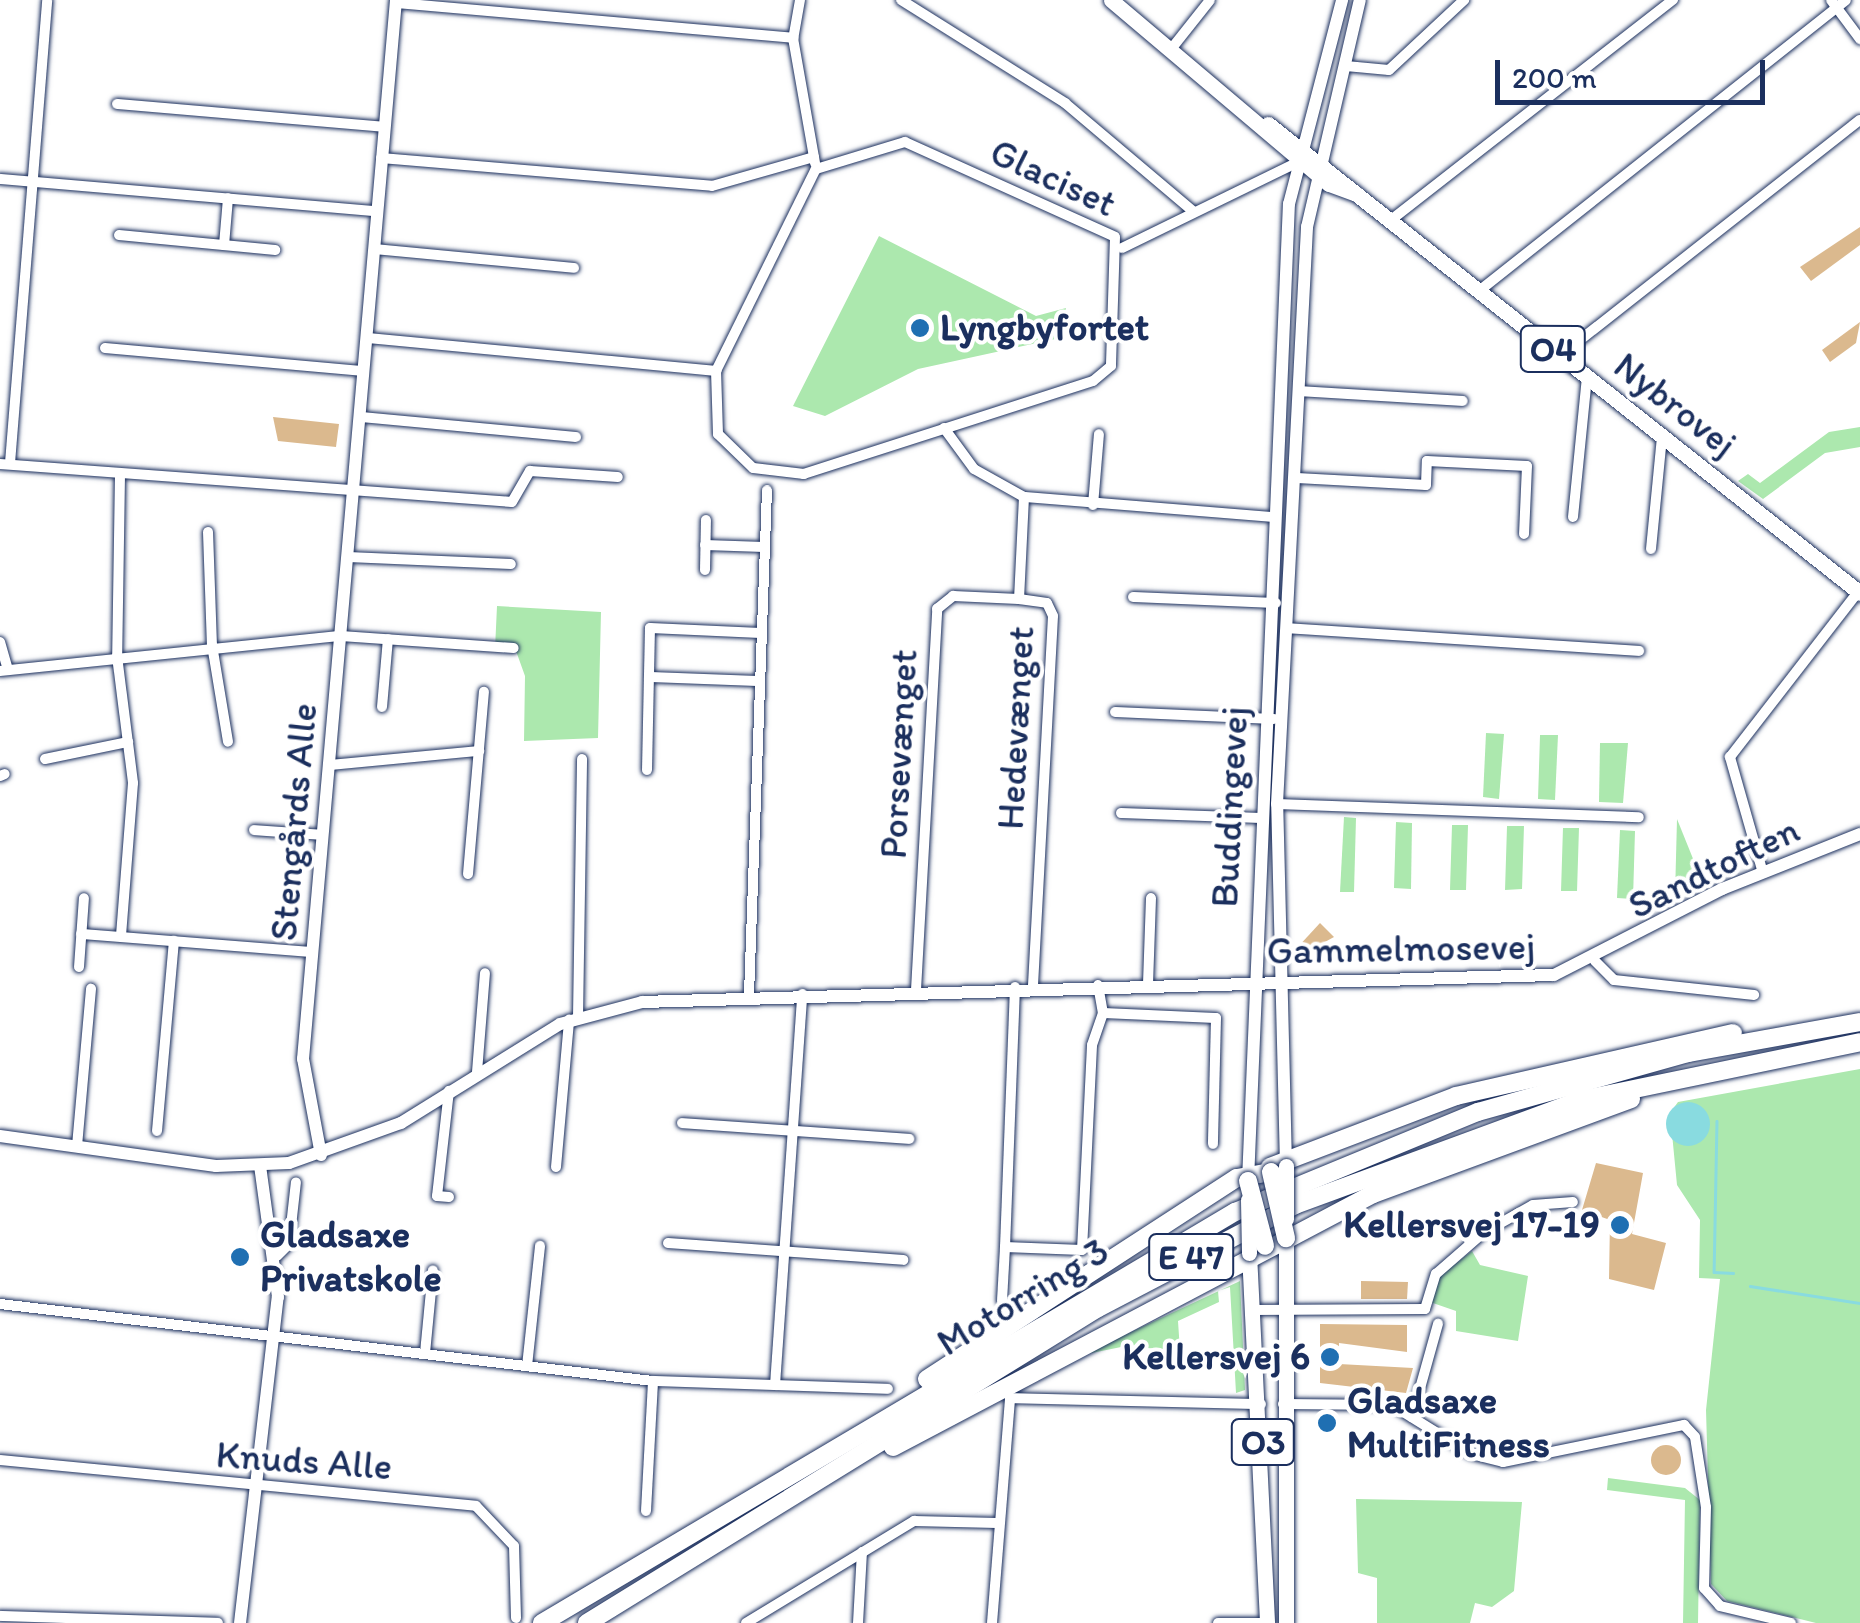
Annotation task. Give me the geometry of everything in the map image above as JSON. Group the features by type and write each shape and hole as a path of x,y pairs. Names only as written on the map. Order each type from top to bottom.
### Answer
{"highway":[{"name":"Motorring 3","path":"542,1623 784,1481 1114,1278 1354,1158 1594,1077 1860,1022"},
{"path":"784,1481 1267,1171 1509,1082 1667,1043 1798,1032"},
{"path":"824,1478 1373,1194 1528,1131 1855,1043"},
{"name":"Motorring 3","path":"586,1623 1098,1308 1330,1190 1581,1100 1855,1043"},
{"path":"1267,1171 1286,1242"},
{"path":"1254,1254 1267,1171"}],"main road":[{"name":"Nybrovej","path":"1111,0 1268,124 1297,154 1356,194 1398,215 1485,285 1587,377 1859,593"},
{"name":"O3","path":"1286,1242 1286,1623"},
{"name":"O3","path":"1254,1254 1252,1310 1262,1404 1267,1623"}],"street":[{"path":"48,0 5,463 120,475 512,502 530,472 618,477"},
{"path":"382,158 712,186 815,163 792,38 800,0"},
{"path":"901,0 1065,103 1194,212"},
{"path":"1172,48 1210,0"},
{"name":"Buddingevej","path":"1267,1171 1250,982 1261,818 1286,628 1280,604 1275,517 1297,154 1342,0"},
{"name":"Buddingevej","path":"1267,1171 1282,982 1274,718 1280,604 1297,478 1318,166 1360,0"},
{"path":"1346,66 1389,70 1464,0"},
{"path":"1398,215 1673,0"},
{"path":"396,2 792,38"},
{"name":"Stengårds Alle","path":"321,1155 303,1059 396,2"},
{"path":"1485,285 1838,2 1860,39"},
{"path":"118,104 384,128"},
{"path":"1562,356 1860,120"},
{"name":"Glaciset","path":"905,142 1122,248 1114,355 1104,374 804,474 768,474 718,434 710,403 716,370 815,163 905,142"},
{"path":"1122,248 1297,154"},
{"path":"0,178 377,211"},
{"path":"224,245 228,198"},
{"path":"119,235 275,250"},
{"path":"374,249 574,268"},
{"path":"368,338 716,370"},
{"path":"104,348 364,370"},
{"path":"1574,517 1587,377"},
{"path":"1300,391 1464,401"},
{"path":"360,416 576,437"},
{"path":"944,428 974,469 1024,497 1275,517"},
{"path":"1092,505 1099,434"},
{"path":"1651,549 1662,437"},
{"path":"1297,478 1426,485 1427,461 1527,466 1524,534"},
{"path":"120,475 117,656 128,742 122,937"},
{"path":"749,995 767,490"},
{"name":"Hedevænget","path":"1024,497 1019,599 1047,603 1053,616 1033,987"},
{"path":"704,570 706,520"},
{"path":"208,532 212,645 228,742"},
{"path":"705,545 764,547"},
{"path":"348,556 511,564"},
{"path":"1763,873 1730,757 1859,593"},
{"name":"Porsevænget","path":"916,990 937,609 953,596 1019,599"},
{"path":"1133,596 1280,604"},
{"path":"648,770 650,628 761,633"},
{"path":"1286,628 1639,651"},
{"path":"0,642 4,670 212,645 342,636 514,648"},
{"path":"382,706 388,639"},
{"path":"649,677 759,680"},
{"path":"468,874 484,692"},
{"path":"1115,712 1274,718"},
{"path":"45,759 128,742"},
{"path":"330,764 478,751"},
{"path":"556,1167 574,1018 582,758"},
{"path":"1277,804 1638,817"},
{"path":"1121,813 1261,818"},
{"path":"254,830 323,835"},
{"name":"Sandtoften","path":"1595,961 1763,873 1860,834"},
{"path":"79,967 84,898"},
{"path":"1148,984 1151,898"},
{"path":"82,934 312,952"},
{"path":"157,1132 174,941"},
{"path":"1595,961 1614,980 1754,995"},
{"name":"Gammelmosevej","path":"0,1136 260,1166 321,1155 401,1124 477,1072 574,1018 749,995 1530,978 1595,961"},
{"path":"477,1072 486,973"},
{"path":"1005,1247 1082,1250 1092,1045 1103,1013 1098,985"},
{"path":"1002,1301 1015,988"},
{"path":"77,1146 91,989"},
{"path":"775,1385 802,994"},
{"path":"1103,1013 1216,1018 1212,1144"},
{"path":"449,1091 437,1196 449,1198"},
{"path":"682,1123 909,1140"},
{"path":"240,1623 274,1336 277,1256 260,1166"},
{"path":"277,1256 289,1244 296,1182"},
{"path":"1252,1310 1425,1309 1436,1274 1483,1233 1533,1205 1573,1202"},
{"path":"668,1244 903,1260"},
{"path":"527,1366 540,1246"},
{"path":"424,1353 433,1270"},
{"path":"0,1304 653,1381 888,1389"},
{"path":"1412,1417 1438,1324"},
{"path":"646,1510 653,1381"},
{"path":"866,1401 868,1388"},
{"path":"992,1623 1004,1406 1016,1395 1262,1404"},
{"path":"1283,1404 1376,1402 1503,1462 1684,1425 1695,1437 1706,1507 1704,1588 1720,1606 1791,1623"},
{"name":"Knuds Alle","path":"0,1460 256,1490 476,1506 514,1546 516,1618"},
{"path":"746,1623 922,1519 998,1523"},
{"path":"858,1623 862,1552"},
{"path":"0,1616 218,1623"},
{"path":"1218,1623 1267,1623"}],"green space":[{"path":"879,236 1036,316 1066,308 1060,338 918,369 825,416 793,406"},
{"path":"1860,427 1860,447 1825,453 1763,499 1738,481 1748,474 1760,483 1829,432"},
{"path":"497,606 601,612 598,738 524,741 525,676 516,651 495,649"},
{"path":"1486,733 1504,734 1499,799 1483,797"},
{"path":"1540,735 1558,735 1555,800 1538,799"},
{"path":"1600,743 1628,743 1623,803 1599,802"},
{"path":"1344,817 1356,818 1354,892 1340,892"},
{"path":"1677,819 1702,881 1675,896"},
{"path":"1396,822 1412,823 1411,889 1394,888"},
{"path":"1452,825 1468,825 1466,890 1450,890"},
{"path":"1507,826 1524,826 1522,889 1505,890"},
{"path":"1563,828 1579,828 1577,891 1561,891"},
{"path":"1620,830 1635,831 1633,899 1617,898"},
{"path":"1860,1069 1860,1623 1816,1623 1727,1601 1711,1584 1706,1410 1720,1279 1699,1278 1700,1220 1677,1185 1670,1113 1678,1102"},
{"path":"1472,1251 1480,1265 1528,1276 1518,1341 1456,1331 1456,1311 1430,1302 1437,1278"},
{"path":"1240,1281 1245,1390 1236,1393 1230,1287 1220,1290"},
{"path":"1218,1291 1219,1302 1178,1321 1180,1351 1126,1346 1082,1355"},
{"path":"1608,1478 1685,1488 1700,1500 1698,1623 1683,1623 1685,1500 1607,1490"},
{"path":"1356,1499 1522,1502 1514,1591 1492,1607 1475,1603 1470,1623 1377,1623 1377,1578 1358,1573"}],"water":[{"path":"1688,1102 1703,1109 1710,1124 1703,1139 1688,1146 1673,1139 1666,1124 1673,1109"}],"building":[{"path":"1860,227 1860,245 1811,281 1800,267"},
{"path":"1860,322 1856,343 1830,362 1822,350"},
{"path":"273,417 339,424 336,447 278,441"},
{"path":"1320,923 1334,937 1301,955 1296,949"},
{"name":"Kellersvej 17-19","path":"1596,1163 1643,1173 1632,1234 1666,1243 1654,1290 1609,1279 1610,1220 1582,1210"},
{"path":"1361,1281 1408,1282 1407,1299 1361,1299"},
{"name":"Kellersvej 6","path":"1320,1324 1407,1325 1407,1352 1339,1343 1339,1364 1413,1368 1406,1393 1320,1383"},
{"path":"1666,1445 1680,1454 1681,1460 1672,1474 1666,1475 1652,1466 1651,1460 1660,1446"}],"waterway":[{"path":"1717,1121 1714,1272 1733,1273"},
{"path":"1750,1286 1860,1303"}],"place":[{"name":"Lyngbyfortet","path":"920,328"},
{"name":"Kellersvej 17-19","path":"1620,1225"},
{"name":"Gladsaxe Privatskole","path":"240,1257"},
{"name":"Kellersvej 6","path":"1330,1357"},
{"name":"Gladsaxe MultiFitness","path":"1327,1423"}]}
